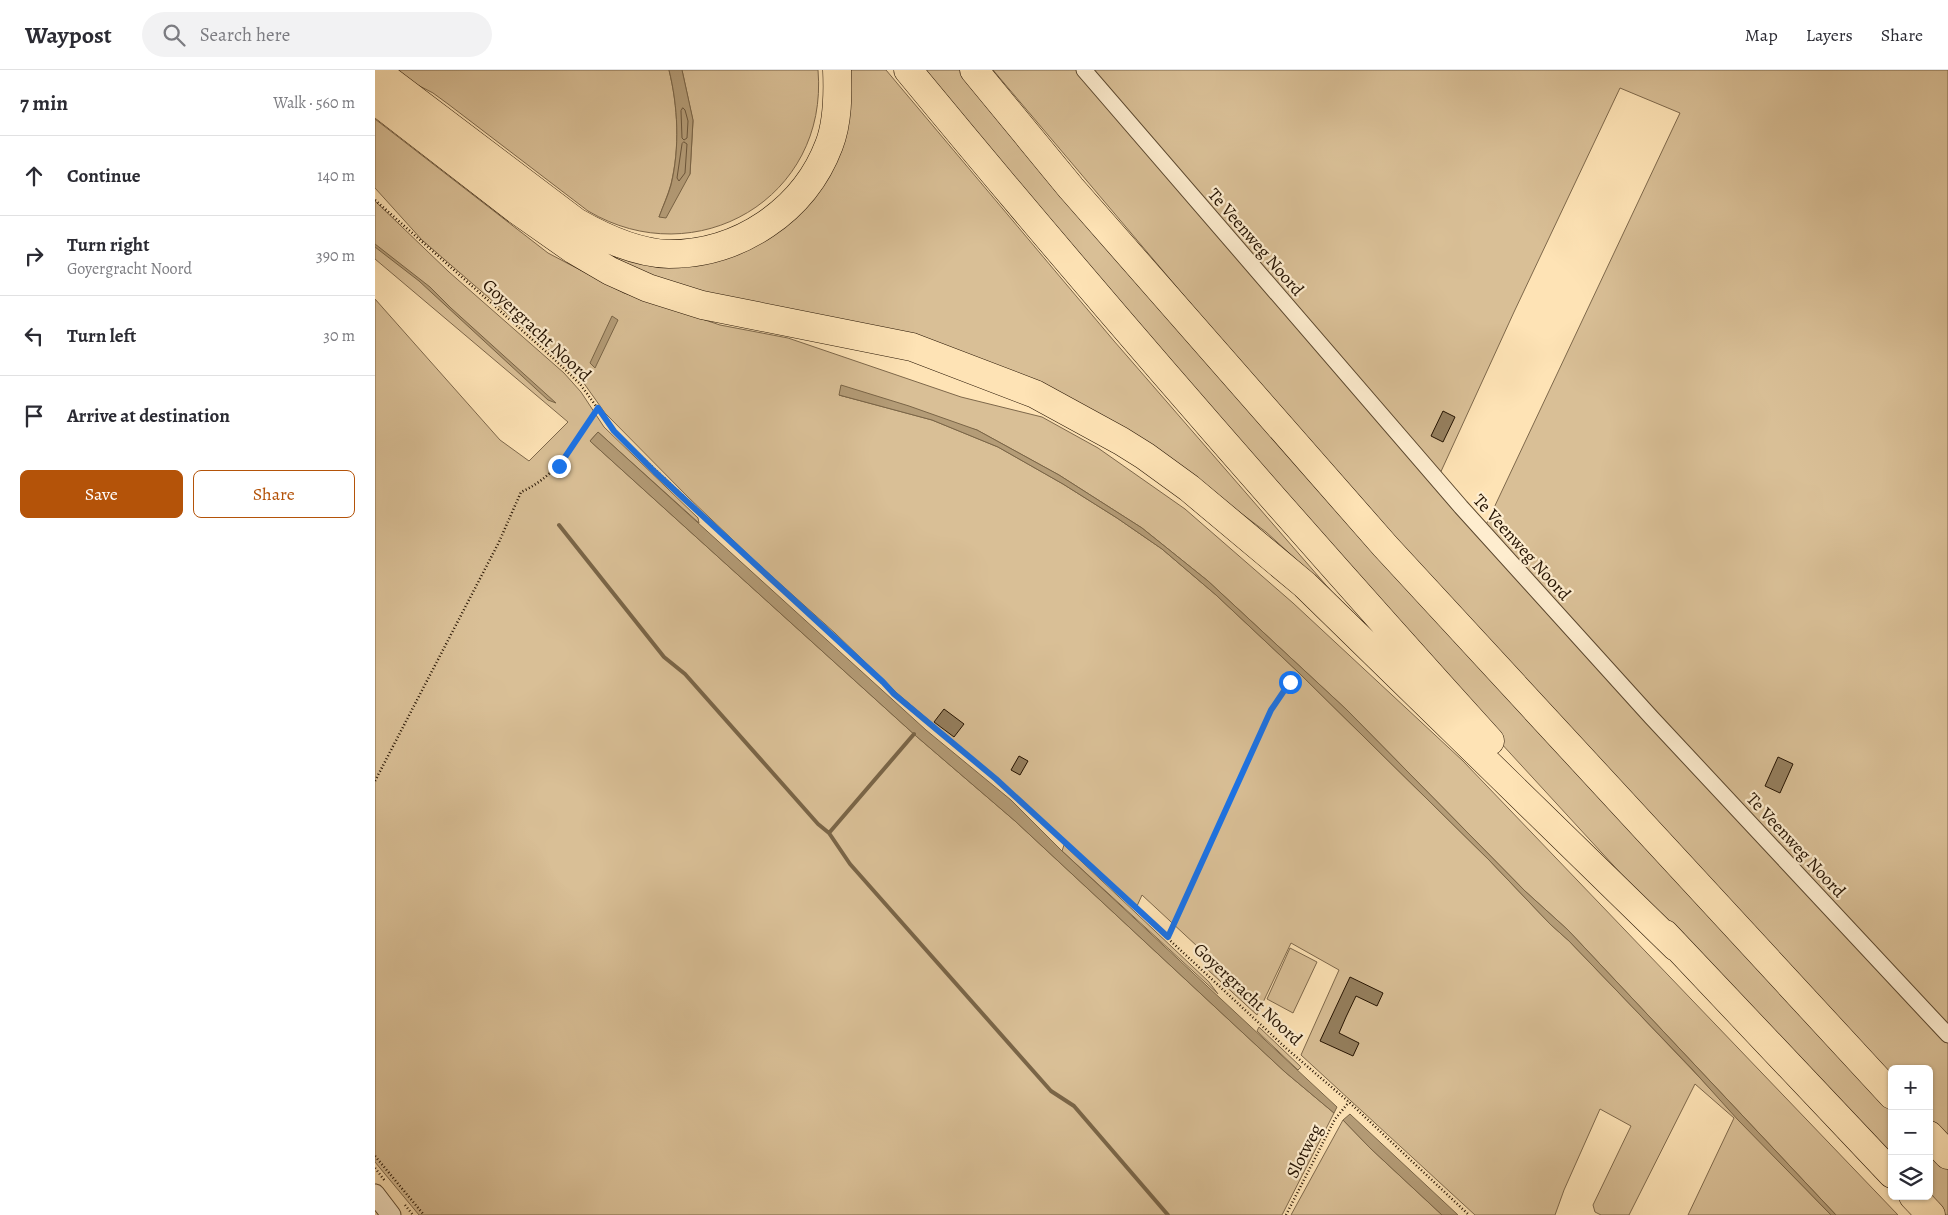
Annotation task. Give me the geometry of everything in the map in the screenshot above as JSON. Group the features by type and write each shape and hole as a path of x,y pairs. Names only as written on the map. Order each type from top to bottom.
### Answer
{"highway":[{"path":"375,70 576,222 597,234 619,243 668,254 701,251 725,246 760,228 789,206 805,188 819,166 829,145 835,122 838,88 837,70"},
{"path":"907,70 1032,220 1342,577 1676,947 1888,1170"},
{"path":"974,70 1071,188 1385,546 1888,1091"},
{"path":"375,100 517,210 574,250 610,271 648,288 702,305 912,347 1035,394 1145,456 1189,488 1305,584 1676,947"},
{"path":"1933,1139 1948,1155"},
{"path":"1917,1200 1931,1215"}],"street":[{"name":"Te Veenweg Noord","path":"1084,70 1461,507 1665,732 1948,1035"},
{"path":"375,1194 391,1215"}],"path":[{"name":"Goyergracht Noord","path":"375,200 552,357 579,384 614,431 655,472 894,694 996,779 1287,1049 1349,1102 1469,1215"},
{"path":"375,781 499,542 521,492 534,487 559,466 598,408"},
{"path":"1168,937 1271,710 1290,682"},
{"name":"Slotweg","path":"1286,1215 1335,1119 1349,1102"},
{"path":"375,1156 424,1215"}],"shaded area":[{"path":"389,70 669,70 676,113 676,156 671,184 659,217 690,174 693,121 682,70 818,70 816,115 802,155 779,188 748,212 711,228 671,234 629,229 588,211 433,93"},
{"path":"845,70 886,70 1114,341 1332,592 1266,532 1206,487 1119,428 648,274 587,242 635,259 790,214"},
{"path":"917,70 967,70 1760,972 1888,1105 1888,1158 1773,1039 1476,716"},
{"path":"993,70 1081,70 1259,279 1948,1039 1948,1138 1933,1123 1933,1065 1888,1065 1888,1076 1539,700 1258,383"},
{"path":"1088,70 1948,70 1948,1030 1484,529 1680,113 1620,88 1438,478"},
{"path":"375,119 548,253 624,293 720,325 788,338 961,397 1042,417 1098,448 1185,509 1293,603 1463,761 1898,1215 1836,1215 1568,930 1525,891 1347,710 1208,581 1142,528 1059,475 977,430 839,395 932,420 998,447 1063,484 1162,549 1216,595 1297,671 1489,860 1831,1215 1688,1215 1734,1118 1695,1084 1629,1215 1601,1215 1595,1212 1593,1205 1631,1126 1600,1109 1555,1215 1475,1215 1301,1055 1339,970 1291,943 1257,1015 1208,970 1212,960 1142,895 1137,906 999,780 898,694 688,497 605,413 583,382 570,368 422,240 375,188"},
{"path":"375,201 449,272 564,373 581,392 604,427 698,518 699,523 598,432 590,441 916,736 1015,821 1285,1072 1334,1113 1282,1215 419,1215 375,1162 375,299 500,440 529,461 568,422 375,259"},
{"path":"1064,845 1209,982 1218,994 1062,851"},
{"path":"1290,948 1317,962 1293,1013 1267,999"},
{"path":"1259,1027 1301,1067 1298,1070 1257,1031"},
{"path":"1343,1120 1370,1148 1442,1215 1291,1215"},
{"path":"1933,1152 1948,1168 1948,1215 1943,1215 1932,1200"}],"water":[{"path":"669,70 682,70 693,120 690,174 666,218 659,217 671,185 677,142 676,112"},
{"path":"375,244 430,287 556,403 548,400 419,281 375,247"},
{"path":"612,316 618,320 595,368 590,363"},
{"path":"841,385 977,430 1059,475 1142,528 1208,581 1347,710 1525,891 1568,930 1836,1215 1831,1215 1738,1120 1692,1069 1489,860 1297,671 1216,595 1162,549 1063,484 998,447 932,420 839,395"},
{"path":"598,432 926,730 1011,800 1062,851 1337,1107 1334,1113 1285,1072 1015,821 916,736 590,441"},
{"path":"1350,1114 1458,1215 1442,1215 1370,1148 1343,1120"}],"building":[{"path":"1443,411 1455,417 1443,442 1431,436"},
{"path":"944,709 964,724 954,737 934,722"},
{"path":"1019,756 1028,761 1020,775 1011,770"},
{"path":"1778,757 1793,764 1780,793 1765,786"},
{"path":"1350,977 1383,993 1377,1006 1356,996 1339,1033 1359,1043 1353,1056 1320,1041"}],"waterway":[{"path":"559,525 664,657 685,674 818,824 829,833 850,864 1051,1091 1074,1106 1168,1215"},
{"path":"829,833 914,734"}],"route":[{"path":"559,466 598,408 614,431 655,472 894,694 996,779 1168,937 1271,710 1290,682"}]}
